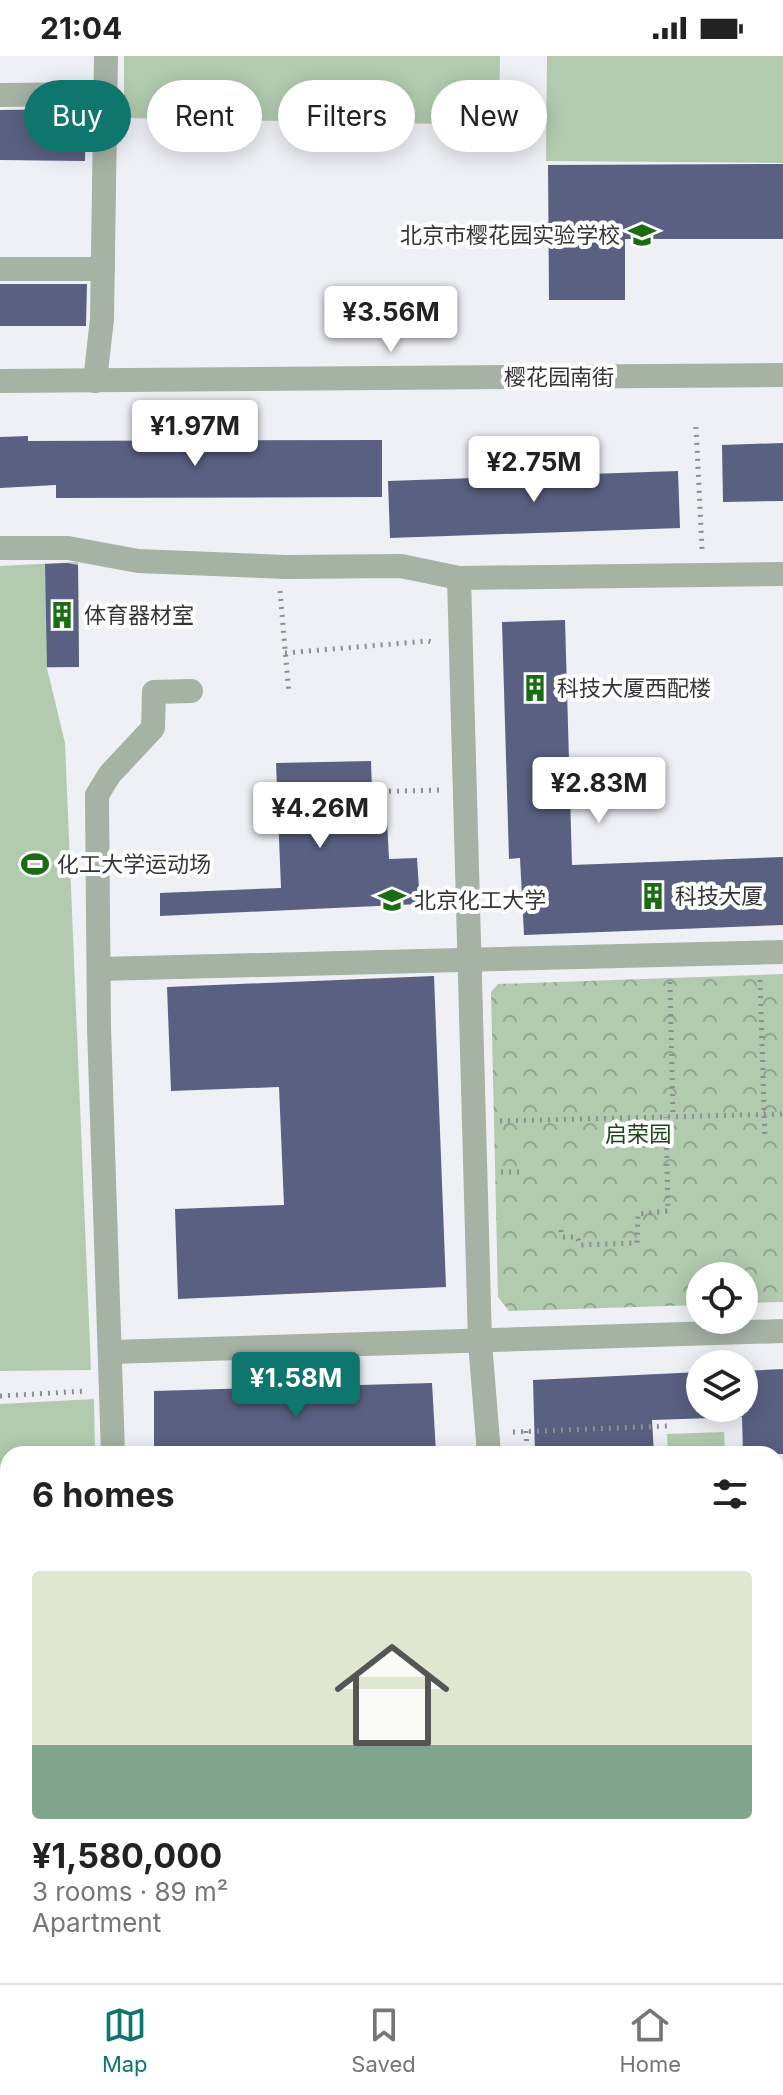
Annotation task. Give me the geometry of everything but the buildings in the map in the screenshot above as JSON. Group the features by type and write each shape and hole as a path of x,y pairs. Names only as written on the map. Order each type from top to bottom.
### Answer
{"street":[{"path":"105,80 106,56"},
{"path":"0,95 24,95"},
{"path":"95,381 102,319 104,152"},
{"path":"0,269 103,269"},
{"name":"樱花园南街","path":"0,381 783,375"},
{"path":"0,548 68,548 138,561 285,567 401,566 459,578 783,574"},
{"path":"459,578 480,1342 488,1446"},
{"path":"113,1446 100,1043 97,795 110,774 153,728 154,692 191,691"},
{"path":"100,969 783,952"},
{"path":"111,1352 783,1331"}],"path":[{"path":"696,427 703,576"},
{"path":"285,567 280,595 289,694"},
{"path":"285,653 428,641 462,652"},
{"path":"365,792 466,790"},
{"path":"759,967 765,1139"},
{"path":"561,1230 562,1237 577,1237 580,1245 637,1243 638,1214 668,1211 670,969"},
{"path":"475,1122 783,1114"},
{"path":"0,1396 111,1390"},
{"path":"511,1432 668,1426"},
{"path":"526,1431 527,1446"}],"green space":[{"path":"124,56 500,56 500,80 431,80 431,124 415,123 415,80 278,80 278,121 262,121 262,80 147,80 147,118 131,118 131,80 124,80"},
{"path":"547,56 783,56 783,163 546,161"},
{"name":"化工大学运动场","path":"78,562 79,667 47,668 65,743 91,1370 0,1371 0,566"},
{"name":"启荣园","path":"783,974 783,1302 758,1303 758,1262 686,1262 686,1305 509,1311 498,1297 491,992 498,984"},
{"path":"94,1399 95,1446 0,1446 0,1404"},
{"path":"724,1432 725,1446 668,1446 667,1434"}],"place":[{"name":"北京市樱花园实验学校","path":"642,235"},
{"name":"体育器材室","path":"62,615"},
{"name":"科技大厦西配楼","path":"535,688"},
{"name":"化工大学运动场","path":"35,864"},
{"name":"科技大厦","path":"653,896"},
{"name":"北京化工大学","path":"392,900"}]}
